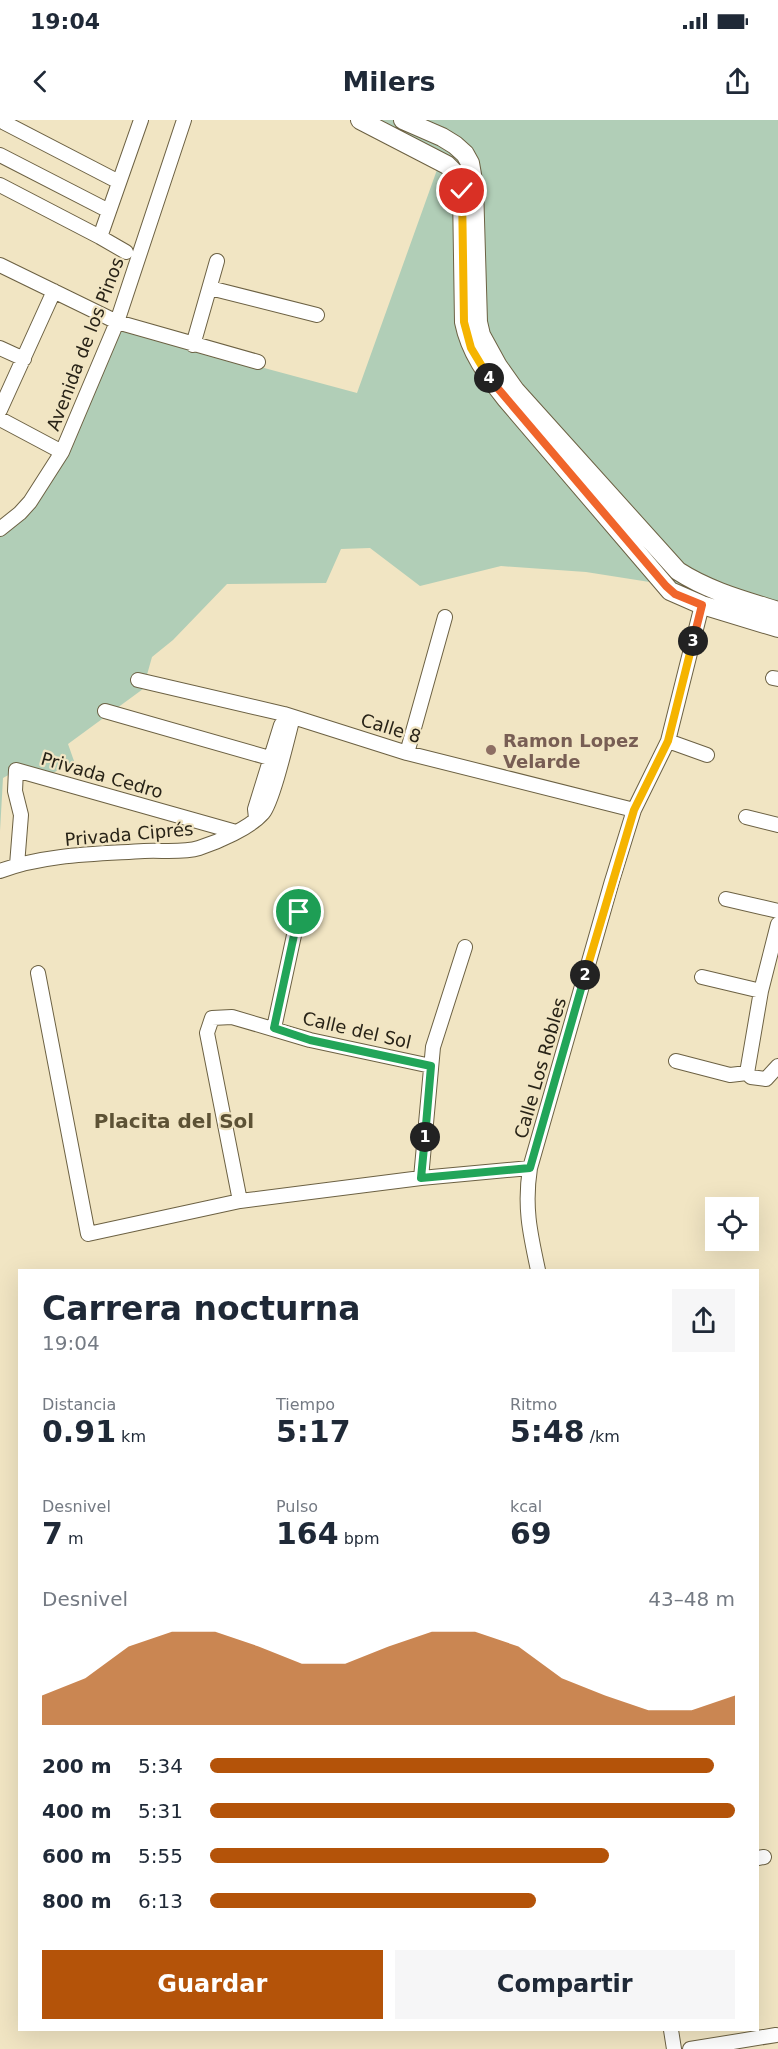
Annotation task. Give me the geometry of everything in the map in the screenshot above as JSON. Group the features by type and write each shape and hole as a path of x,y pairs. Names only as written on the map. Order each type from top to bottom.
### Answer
{"street":[{"path":"100,237 141,120"},
{"name":"Avenida de los Pinos","path":"1,526 20,513 39,491 62,452 117,322 184,120"},
{"path":"402,120 449,141 465,154 473,173 478,322 481,335 498,366 515,390 678,571 694,582 723,594 778,611"},
{"path":"370,122 447,165 459,181 462,191 464,322 471,348 506,399 675,594 702,605 778,628"},
{"path":"4,126 119,182"},
{"path":"424,153 419,143 422,136 432,133"},
{"path":"0,155 109,211"},
{"path":"0,185 126,252"},
{"path":"193,345 217,261"},
{"path":"0,265 117,322 258,362"},
{"path":"210,288 317,315"},
{"path":"0,410 54,291"},
{"path":"0,348 24,359"},
{"path":"0,419 62,452"},
{"name":"Calle Los Robles","path":"538,1269 526,1193 530,1168 634,810 668,741 702,605"},
{"path":"407,753 445,617"},
{"name":"Calle 8","path":"138,680 288,716 407,753 634,810"},
{"path":"105,711 276,760"},
{"name":"Privada Ciprés","path":"0,871 45,860 114,853 197,849 236,832 264,812 288,716"},
{"path":"668,741 707,755"},
{"name":"Privada Cedro","path":"17,865 21,815 15,791 16,770 236,832"},
{"path":"746,817 778,825"},
{"path":"726,899 778,911"},
{"path":"274,1028 299,912"},
{"path":"747,1073 761,991 778,924"},
{"name":"Calle del Sol","path":"421,1178 433,1047 465,947"},
{"path":"38,973 88,1234 240,1202 421,1178 530,1168"},
{"path":"702,977 761,991"},
{"name":"Calle del Sol","path":"240,1202 207,1033 212,1018 232,1017 310,1040 431,1066"},
{"path":"676,1061 730,1075 747,1073 751,1077 766,1079 778,1066"},
{"path":"671,2031 674,2049"},
{"path":"690,2049 727,2046 776,2035"}],"green space":[{"path":"377,120 778,120 778,610 713,592 586,572 501,566 420,586 370,548 341,549 326,583 227,584 173,640 152,657 143,689 68,744 74,761 53,773 21,768 3,778 0,831 0,529 30,502 117,322 201,351 357,393 438,167"}],"place":[{"name":"Ramon Lopez Velarde","path":"491,750"}],"district":[{"name":"Placita del Sol","path":"174,1121"}],"route":[{"path":"299,912 274,1028 310,1040 431,1066 421,1178 530,1168 634,810 668,741 702,605 670,591 506,399 471,348 464,322 462,191"}]}
